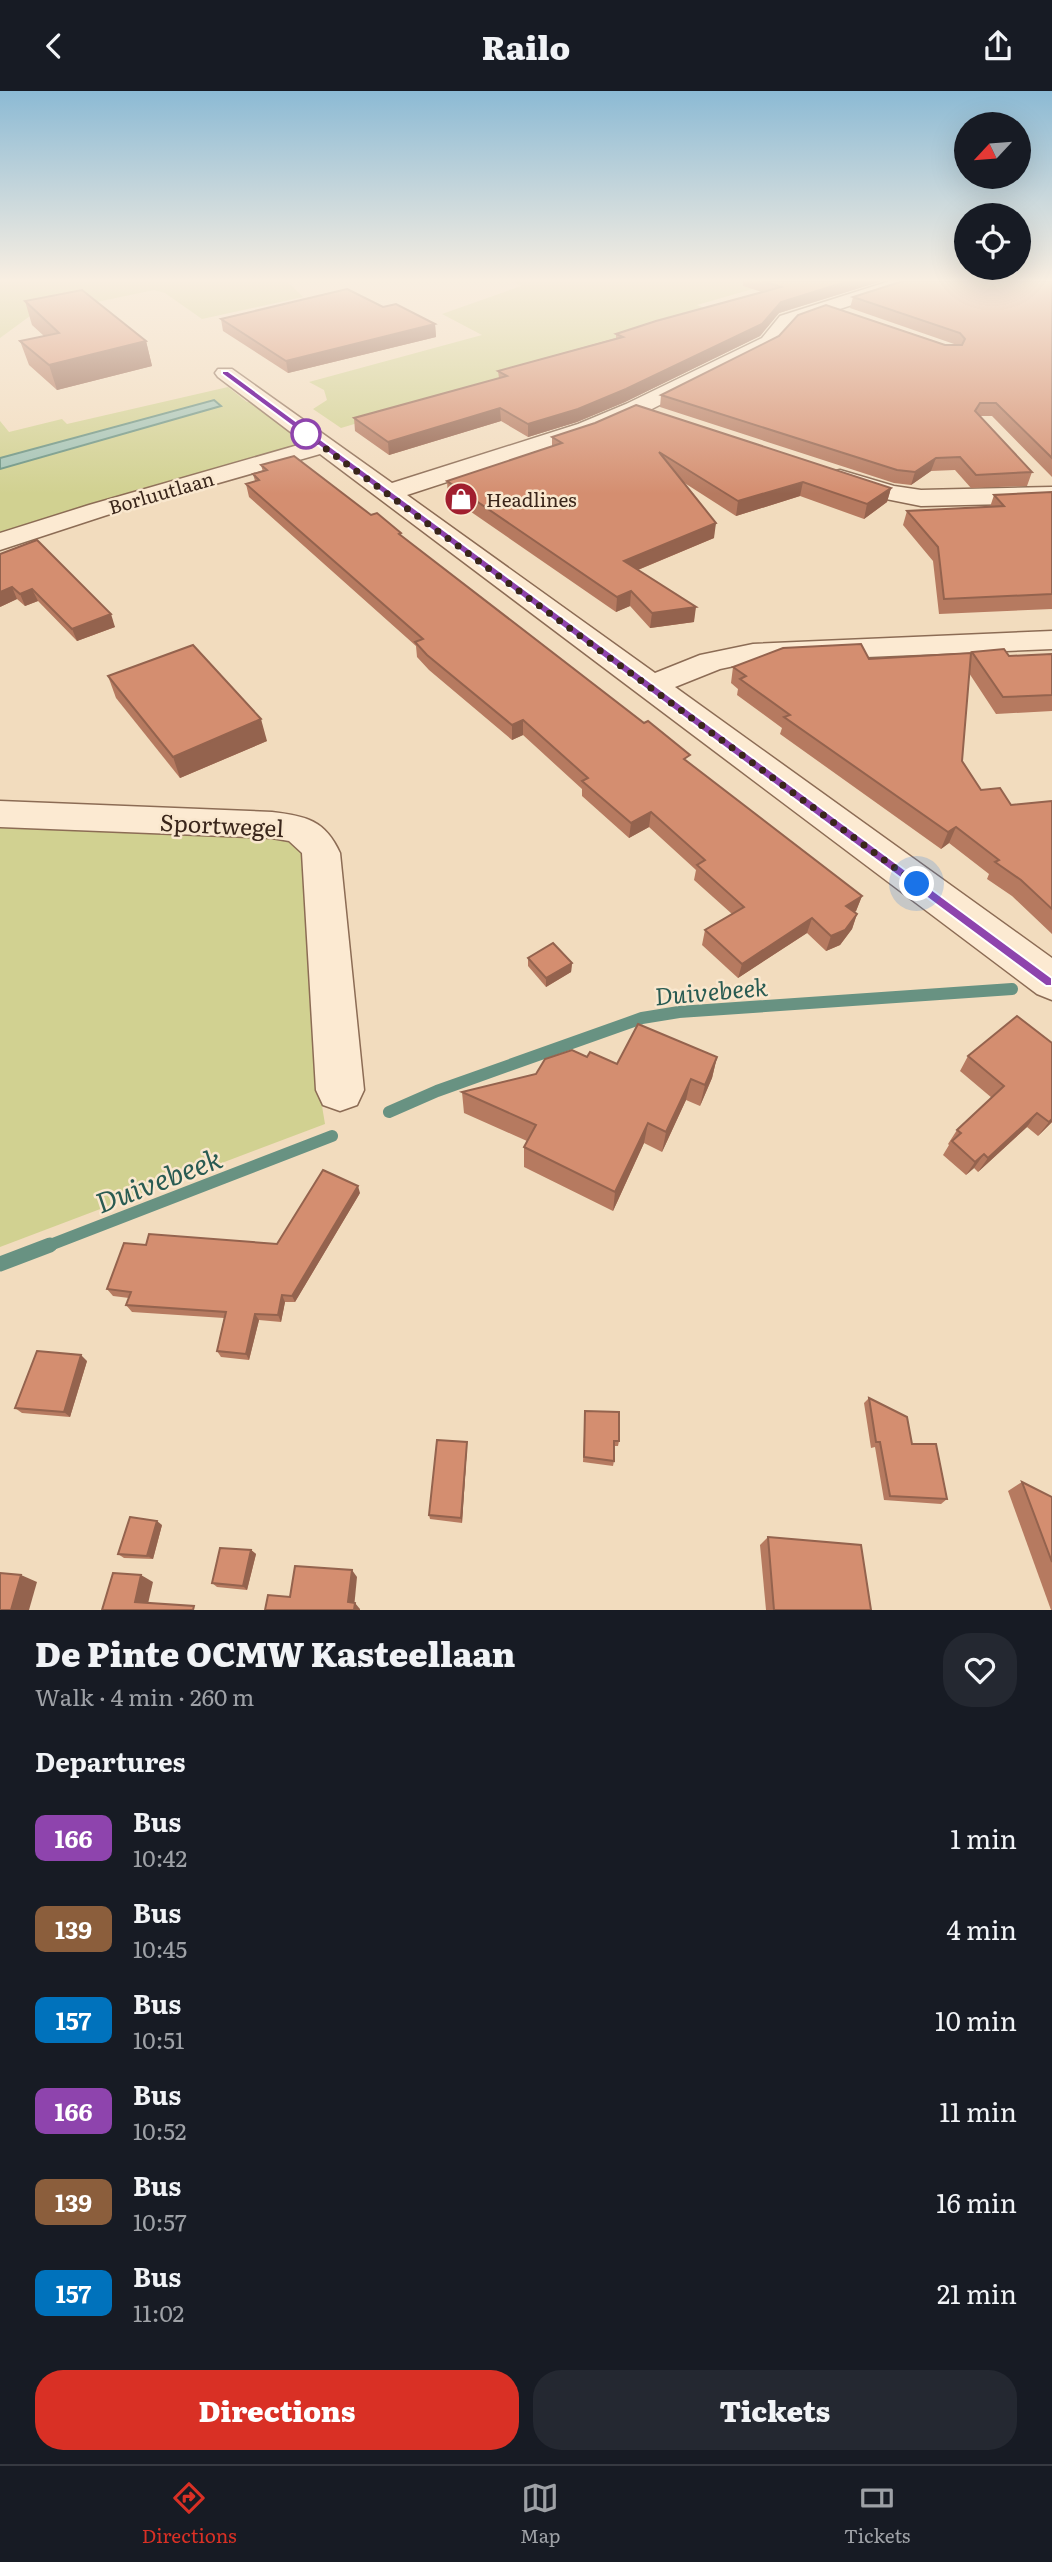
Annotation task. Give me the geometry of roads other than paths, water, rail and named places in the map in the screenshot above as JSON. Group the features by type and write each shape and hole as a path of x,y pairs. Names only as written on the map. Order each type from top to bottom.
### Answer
{"street":[{"path":"387,493 586,429 634,409 749,352"},
{"path":"225,373 1052,982"},
{"path":"634,409 660,418"},
{"name":"Borluutlaan","path":"0,542 98,510 323,446"},
{"path":"814,468 891,493 922,498 1052,495"},
{"path":"1035,477 1052,495"},
{"path":"648,687 711,662 753,653 1052,640"},
{"name":"Sportwegel","path":"0,814 272,825 308,833 317,841 321,853 340,1090"}],"waterway":[{"name":"Duivebeek","path":"389,1112 437,1091 642,1018 679,1012 1012,989"},
{"name":"Duivebeek","path":"45,1247 332,1136"},
{"name":"Duivebeek","path":"0,1264 50,1245"}],"place":[{"name":"Headlines","path":"461,499"}]}
